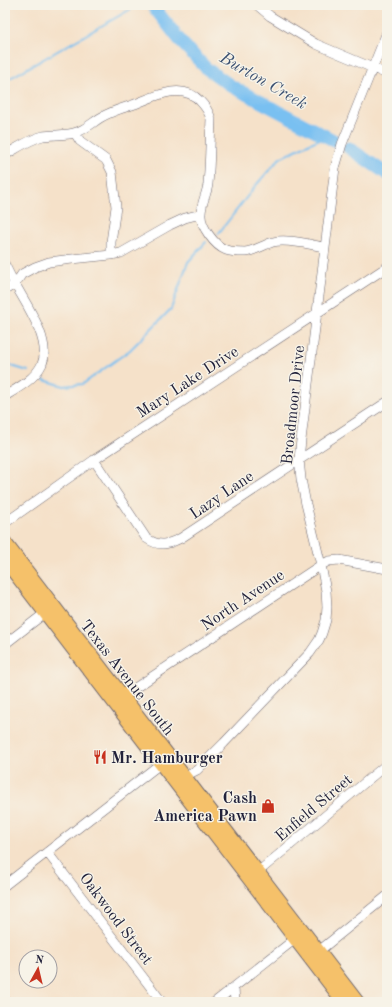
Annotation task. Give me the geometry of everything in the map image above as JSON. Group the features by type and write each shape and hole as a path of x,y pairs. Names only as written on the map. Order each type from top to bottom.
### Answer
{"main road":[{"name":"Texas Avenue South","path":"5,542 358,1002"},
{"path":"5,552 35,590 44,594"},
{"name":"Texas Avenue South","path":"5,561 343,1002"},
{"path":"325,978 335,981 351,1002"}],"street":[{"path":"257,5 270,16 316,44 387,74"},
{"name":"Broadmoor Drive","path":"185,776 197,770 307,656 315,646 324,627 327,607 326,591 301,480 299,459 301,440 337,159 387,32"},
{"path":"5,155 30,140 42,136 75,133 87,128 100,118 116,111 167,93 177,91 185,92 199,100 209,113 208,185 201,214 203,225 216,242 226,250 237,252 258,249 273,242 281,241 325,247"},
{"path":"75,133 80,141 106,160 112,172 116,207 110,255"},
{"path":"5,290 14,284 22,274 35,267 49,262 121,253 170,225 185,218 201,214"},
{"path":"5,265 14,284 33,316 44,348 42,364 29,380 5,396"},
{"name":"Mary Lake Drive","path":"5,523 94,460 387,267"},
{"name":"Lazy Lane","path":"94,460 146,538 151,542 158,544 170,543 181,538 387,402"},
{"name":"North Avenue","path":"123,696 329,561 339,560 387,569"},
{"path":"5,644 45,613"},
{"path":"5,885 160,764 185,776"},
{"name":"Enfield Street","path":"258,872 387,764"},
{"name":"Oakwood Street","path":"47,852 162,1002"},
{"path":"319,951 387,896"},
{"path":"215,1002 295,940"},
{"path":"234,988 235,1002"}],"waterway":[{"path":"5,81 138,5"},
{"name":"Burton Creek","path":"152,5 182,43 207,69 233,87 335,141"},
{"path":"218,234 257,184 280,158 327,136"},
{"name":"Burton Creek","path":"349,148 387,174"},
{"path":"44,380 64,386 83,384 130,350 171,309 188,262 206,242"},
{"path":"5,364 28,371"}],"place":[{"name":"Mr. Hamburger","path":"100,757"},
{"name":"Cash America Pawn","path":"268,806"}]}
